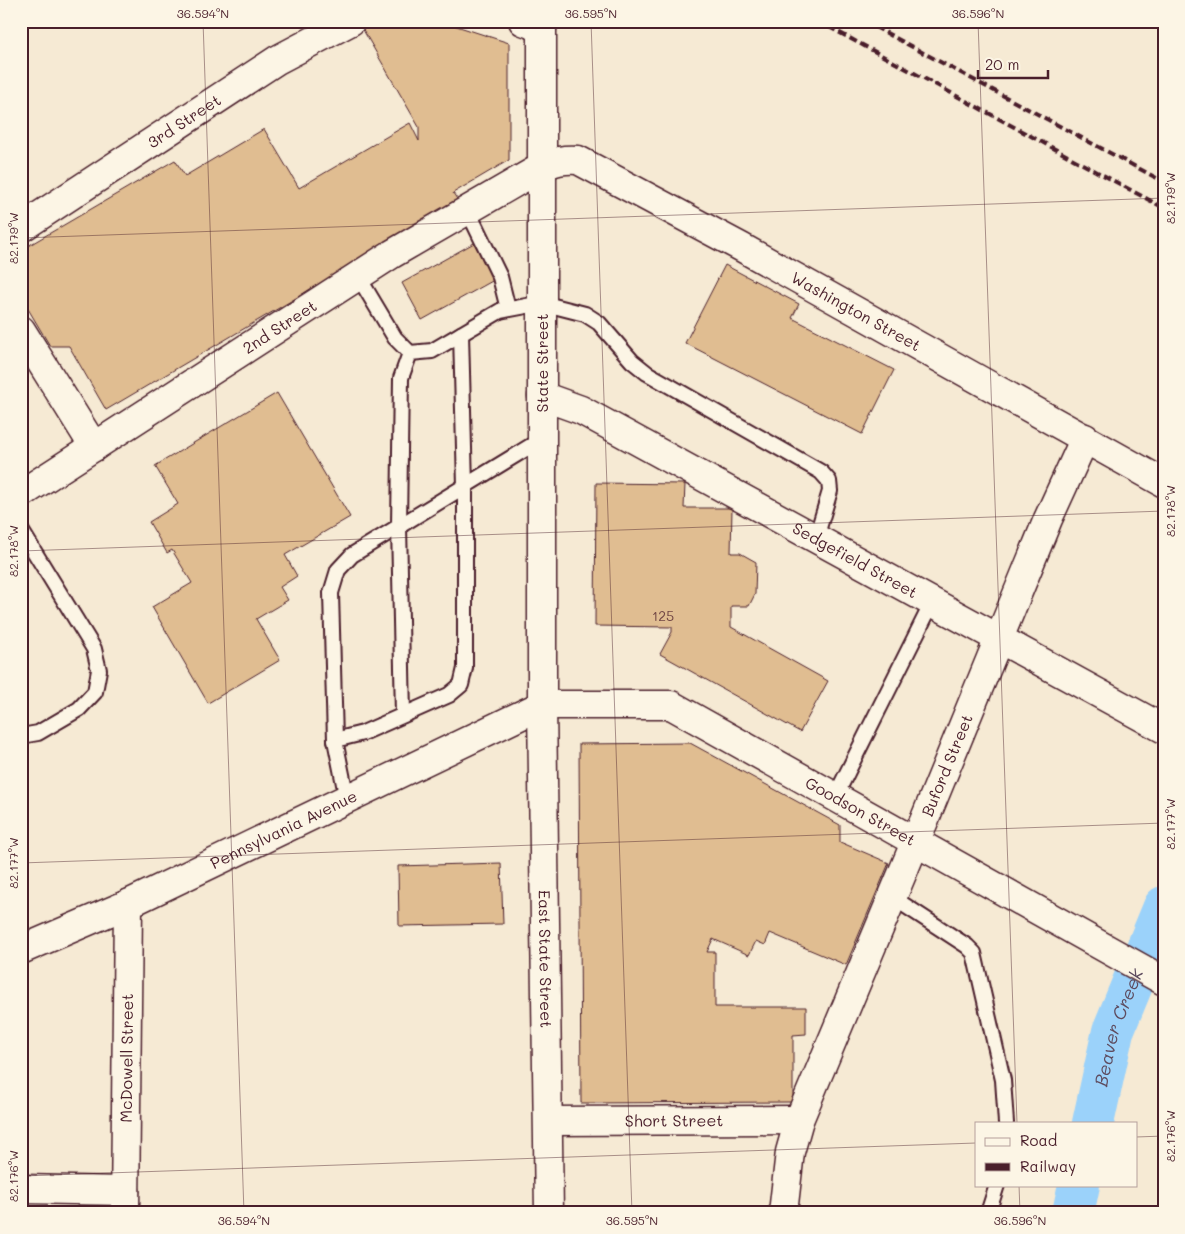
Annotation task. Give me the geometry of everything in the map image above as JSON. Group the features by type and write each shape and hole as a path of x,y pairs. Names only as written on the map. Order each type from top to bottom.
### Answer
{"street":[{"name":"3rd Street","path":"21,228 277,60 351,21"},
{"name":"State Street","path":"536,23 542,168 542,704"},
{"name":"Washington Street","path":"542,168 557,160 578,160 741,247 1164,483"},
{"name":"2nd Street","path":"21,494 392,254 542,168"},
{"path":"21,330 94,447"},
{"name":"Sedgefield Street","path":"542,396 581,410 1164,729"},
{"name":"Buford Street","path":"783,1213 790,1152 799,1120 1048,519 1085,438"},
{"name":"Goodson Street","path":"542,704 671,705 1164,981"},
{"name":"Pennsylvania Avenue","path":"21,950 128,904 542,704"},
{"name":"East State Street","path":"542,704 549,1213"},
{"name":"McDowell Street","path":"125,1202 128,904"},
{"name":"Short Street","path":"549,1121 799,1120"},
{"path":"21,1190 125,1202"}],"lane":[{"path":"468,211 500,277 508,309"},
{"path":"358,276 394,338 410,353 432,351 500,310 542,303 585,314 599,323 632,361 647,373 821,472 829,481 830,491 816,538"},
{"path":"335,740 363,733 449,695 461,684 465,668 465,486 461,334"},
{"path":"403,715 399,526 401,378 410,353"},
{"path":"347,799 335,740 331,593 338,570 352,555 542,439"},
{"path":"21,530 94,649 100,670 95,692 79,709 38,733 21,736"},
{"path":"835,796 932,602"},
{"path":"892,897 967,946 974,953 1003,1080 1006,1122"},
{"path":"988,1213 997,1186"}],"building":[{"path":"374,21 441,21 509,43 509,160 453,193 459,202 106,410 69,346 50,346 21,297 21,250 175,160 185,176 264,129 299,188 410,123 419,141 419,127 362,28"},
{"path":"474,243 494,280 422,320 402,283"},
{"path":"725,265 799,304 792,318 894,370 862,434 685,343"},
{"path":"277,393 350,517 285,555 297,576 280,587 288,600 256,619 280,660 208,703 152,607 192,583 172,550 167,553 149,522 178,504 155,466"},
{"path":"596,483 685,484 684,508 732,508 731,553 740,553 756,562 755,594 749,606 731,606 731,627 828,681 800,732 660,654 672,632 672,627 595,626"},
{"path":"690,743 840,825 840,842 889,863 846,965 770,933 765,945 756,941 749,955 713,939 707,952 715,952 715,1007 806,1007 806,1034 793,1035 793,1102 581,1103 579,744"},
{"path":"501,863 503,924 399,926 398,866"}],"waterway":[{"name":"Beaver Creek","path":"1093,1122 1113,1031 1164,907"},
{"name":"Beaver Creek","path":"1073,1213 1079,1186"}],"railway":[{"path":"818,21 1164,208"},
{"path":"864,21 1164,182"}]}
